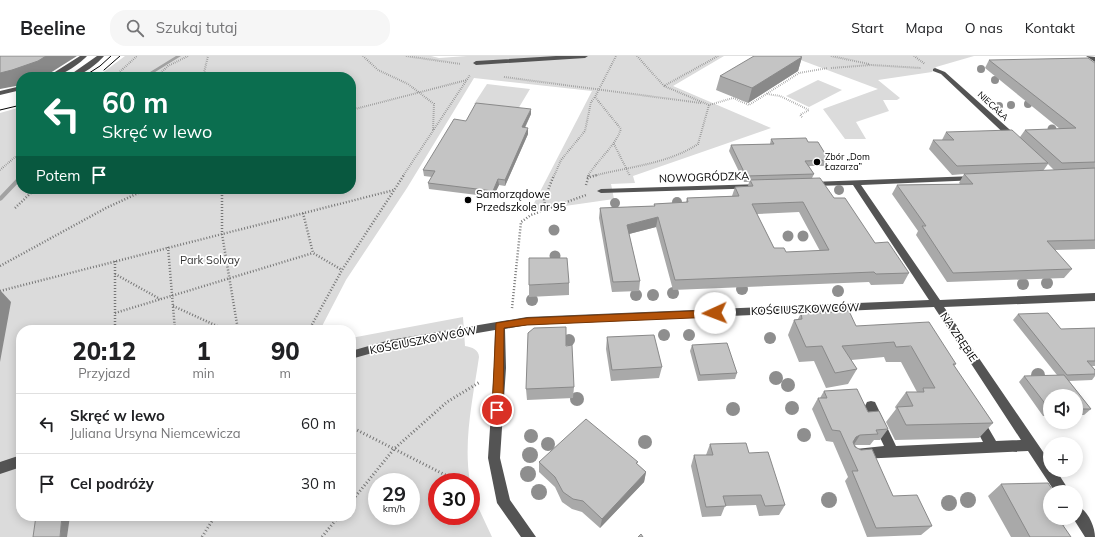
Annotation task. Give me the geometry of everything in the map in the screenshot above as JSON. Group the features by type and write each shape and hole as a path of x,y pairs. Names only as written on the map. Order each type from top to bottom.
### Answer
{"street":[{"path":"60,72 84,56"},
{"path":"68,72 91,56"},
{"path":"79,72 101,56"},
{"path":"476,63 585,56"},
{"path":"1089,56 1095,60"},
{"name":"NIECAŁA","path":"935,70 943,73 1022,146"},
{"path":"0,93 16,89"},
{"path":"0,98 16,93"},
{"path":"0,98 16,96"},
{"path":"800,184 988,178"},
{"name":"NA ZRĘBIE","path":"855,182 1058,485"},
{"name":"NOWOGRÓDZKA","path":"601,191 770,185"},
{"name":"KOŚCIUSZKOWCÓW","path":"356,354 390,344 500,326 541,321 1095,297"},
{"path":"500,326 500,368 494,458 504,503 529,537"},
{"path":"871,406 893,452"},
{"path":"972,410 994,447"},
{"path":"853,453 1032,445"},
{"path":"0,468 16,463"},
{"path":"1083,522 1093,537"}],"path":[{"path":"119,72 137,56"},
{"path":"161,72 168,66 188,56"},
{"path":"204,72 208,56"},
{"path":"363,56 378,70 408,84 434,104 433,132"},
{"path":"406,56 467,65"},
{"path":"546,209 544,200 561,160 585,131 591,102 616,56"},
{"path":"637,56 664,86 709,106 733,98 749,105 800,72 871,65 926,69"},
{"path":"664,86 718,56"},
{"path":"832,56 871,65"},
{"path":"312,325 342,270 471,73"},
{"path":"501,77 704,103"},
{"path":"356,109 467,80"},
{"path":"767,94 780,96 809,110 800,115 802,117"},
{"path":"595,97 621,129 619,138 590,171 587,178 694,148 698,144 709,106"},
{"path":"614,144 631,179"},
{"path":"0,170 16,156"},
{"path":"0,291 394,190"},
{"path":"511,315 521,222 531,215 546,209 601,191"},
{"path":"15,208 30,194"},
{"path":"0,266 106,208 136,194"},
{"path":"222,194 222,234 237,325"},
{"path":"303,214 313,254"},
{"path":"168,247 175,325"},
{"path":"115,312 161,300 313,254 342,270"},
{"path":"115,261 115,325"},
{"path":"115,274 161,300"},
{"path":"173,306 215,325"},
{"path":"356,496 394,449 447,402 480,382"},
{"path":"356,430 441,473"},
{"path":"202,537 212,521"},
{"path":"322,537 335,521"}],"green space":[{"name":"Park Solvay","path":"125,56 431,56 439,58 467,56 724,56 673,86 771,128 633,176 635,183 611,184 614,199 530,211 592,91 474,78 407,188 346,280 323,325 16,325 16,521 356,521 356,337 463,317 465,346 475,349 479,355 468,435 469,473 428,473 428,525 480,525 480,511 492,537 0,537 0,113 16,108 16,194 356,194 356,72 104,72"},
{"path":"790,56 974,56 936,67 932,72 878,80 900,98 897,100 883,100 889,111 856,122 866,139 845,139 823,109 878,89"},
{"path":"818,80 842,90 809,107 786,96"},
{"path":"487,84 530,89 518,109 474,104"}],"building":[{"path":"0,56 46,56 38,61 0,73"},
{"path":"754,56 802,57 752,88 720,76"},
{"path":"1088,58 1095,63 1095,162 1062,163 1025,130 1076,128 989,60"},
{"path":"476,103 531,109 522,127 528,128 505,180 498,179 493,191 428,183 435,171 423,170 454,119 466,121"},
{"path":"1012,130 1048,163 957,166 933,140 954,140 946,132"},
{"path":"806,138 808,142 818,142 829,160 805,161 814,174 746,176 731,145 774,144 771,139"},
{"path":"1095,168 1095,240 1047,241 1072,269 953,273 922,226 926,226 897,185 973,184 964,174"},
{"path":"820,178 834,198 845,198 875,243 888,242 909,273 876,274 874,272 675,280 658,217 627,225 640,281 613,282 600,208 655,206 654,204 688,202 687,198 739,196 735,187 753,186 750,180","holes":["803,202 829,250 786,252 784,248 774,248 752,204"]},
{"path":"529,258 567,258 569,283 529,285"},
{"path":"818,310 820,313 849,311 856,326 929,322 956,364 953,364 993,423 906,425 897,407 913,406 906,392 924,392 923,388 935,388 911,346 896,347 894,342 842,346 857,369 835,373 822,346 806,347 794,320 802,319 801,313 812,313"},
{"path":"1048,313 1061,329 1095,328 1095,361 1087,361 1095,370 1095,374 1067,375 1018,314"},
{"path":"566,327 566,346 572,345 574,387 526,389 528,333 534,328"},
{"path":"654,335 662,367 612,370 607,337"},
{"path":"727,343 737,373 700,375 692,345"},
{"path":"1064,375 1075,389 1043,389 1043,401 1024,376"},
{"path":"857,389 868,412 879,411 888,429 876,430 878,434 860,435 856,437 853,442 855,447 861,450 872,449 893,496 917,495 932,526 876,528 852,471 858,471 840,431 832,430 818,398 827,398 824,391"},
{"path":"1083,399 1091,409 1083,409"},
{"path":"586,419 638,462 636,463 646,472 602,519 583,501 573,499 563,492 555,477 539,462"},
{"path":"746,443 749,453 768,452 785,505 765,506 761,495 723,496 726,506 706,507 694,455 713,455 710,444"},
{"path":"1048,483 1049,485 1043,485 1043,525 1063,525 1071,537 1030,537 1001,484"},
{"path":"35,521 62,521 60,537 33,537"}],"waterway":[{"path":"152,72 179,56"},
{"path":"0,199 16,182"}],"tram line":[{"path":"91,72 111,56"},
{"path":"104,70 120,56"},
{"path":"0,110 16,106"}],"place":[{"name":"Zbór „Dom Łazarza”","path":"817,162"},
{"name":"Samorządowe Przedszkole nr 95","path":"468,200"}],"route":[{"path":"497,410 500,368 500,326 527,321 715,313"}]}
